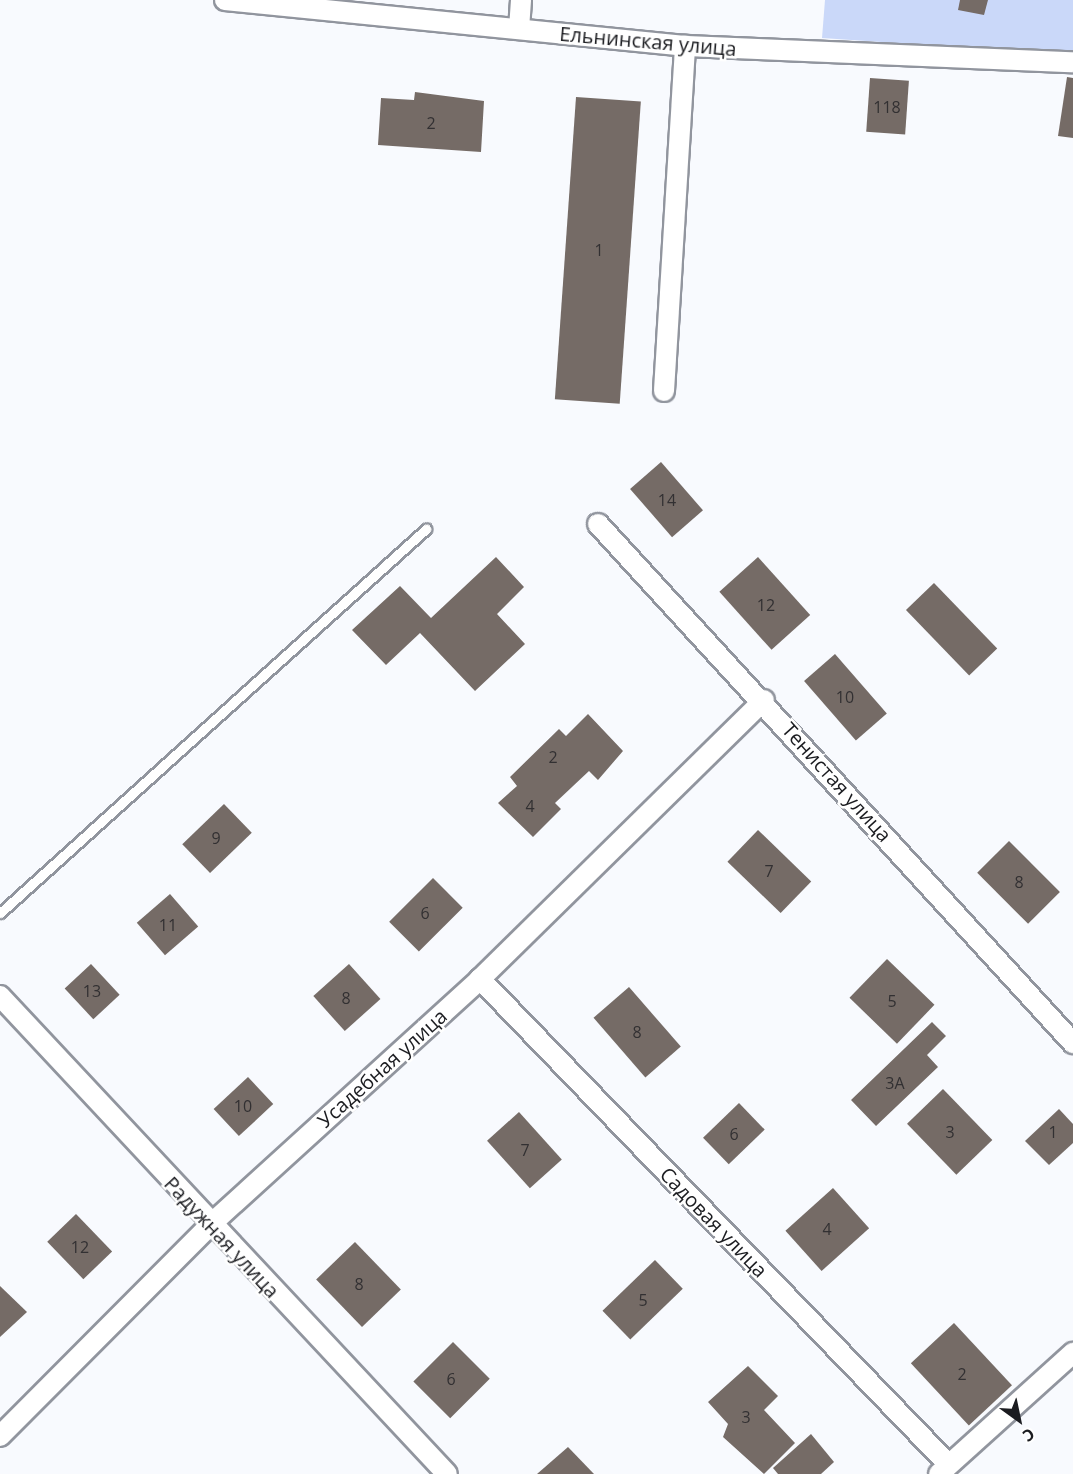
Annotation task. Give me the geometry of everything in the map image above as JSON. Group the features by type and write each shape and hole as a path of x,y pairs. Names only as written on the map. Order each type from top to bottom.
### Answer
{"street":[{"name":"Ельнинская улица","path":"225,0 685,46 1073,62"},
{"path":"519,29 521,0"},
{"path":"664,391 685,46"},
{"name":"Тенистая улица","path":"598,524 764,700 1073,1043"},
{"name":"Усадебная улица","path":"0,1436 210,1225 480,979 764,700"},
{"name":"Садовая улица","path":"480,979 944,1469"},
{"name":"Радужная улица","path":"0,996 210,1225 447,1474"},
{"path":"944,1469 1073,1353"}],"lane":[{"path":"0,913 426,529"}],"shaded area":[{"path":"825,0 1073,0 1073,55 822,38"}],"building":[{"path":"960,0 988,0 984,15 958,10"},
{"path":"1067,77 1073,78 1073,138 1058,136"},
{"path":"870,78 909,81 905,135 866,132"},
{"path":"415,92 484,101 481,152 378,145 381,98 414,100"},
{"path":"576,97 641,102 620,404 555,399"},
{"path":"661,462 703,510 672,537 630,489"},
{"path":"496,557 524,587 497,614 525,644 475,691 420,633 386,665 352,630 400,586 431,618"},
{"path":"758,557 810,615 772,650 719,592"},
{"path":"934,583 997,648 969,676 906,610"},
{"path":"835,654 887,714 856,741 804,681"},
{"path":"588,714 623,751 598,780 589,771 555,803 561,809 533,837 498,803 517,786 510,777 559,729 566,736"},
{"path":"224,804 252,833 210,873 182,844"},
{"path":"758,830 811,881 781,913 727,862"},
{"path":"1009,841 1060,892 1028,924 977,873"},
{"path":"433,878 463,908 419,952 389,922"},
{"path":"170,894 198,926 165,955 137,923"},
{"path":"887,959 934,1005 897,1044 849,998"},
{"path":"91,964 120,995 93,1019 65,989"},
{"path":"349,964 380,999 345,1031 313,996"},
{"path":"629,987 681,1047 645,1077 594,1018"},
{"path":"932,1022 946,1036 927,1055 938,1067 876,1126 851,1100"},
{"path":"248,1077 273,1104 239,1136 214,1109"},
{"path":"943,1089 992,1140 956,1175 907,1124"},
{"path":"739,1103 765,1130 729,1164 703,1138"},
{"path":"1059,1109 1073,1124 1073,1143 1049,1165 1025,1141"},
{"path":"519,1112 562,1160 530,1188 487,1141"},
{"path":"833,1188 869,1228 822,1271 785,1231"},
{"path":"76,1214 112,1251 83,1279 47,1242"},
{"path":"355,1242 401,1289 362,1327 316,1280"},
{"path":"655,1260 683,1289 630,1339 602,1311"},
{"path":"0,1286 27,1312 0,1337"},
{"path":"954,1323 1012,1385 969,1425 911,1363"},
{"path":"453,1342 490,1379 450,1418 413,1382"},
{"path":"748,1366 778,1396 764,1410 795,1443 764,1474 723,1437 728,1424 708,1402"},
{"path":"811,1434 834,1462 821,1474 778,1474 773,1468"},
{"path":"568,1447 594,1474 537,1474"}]}
